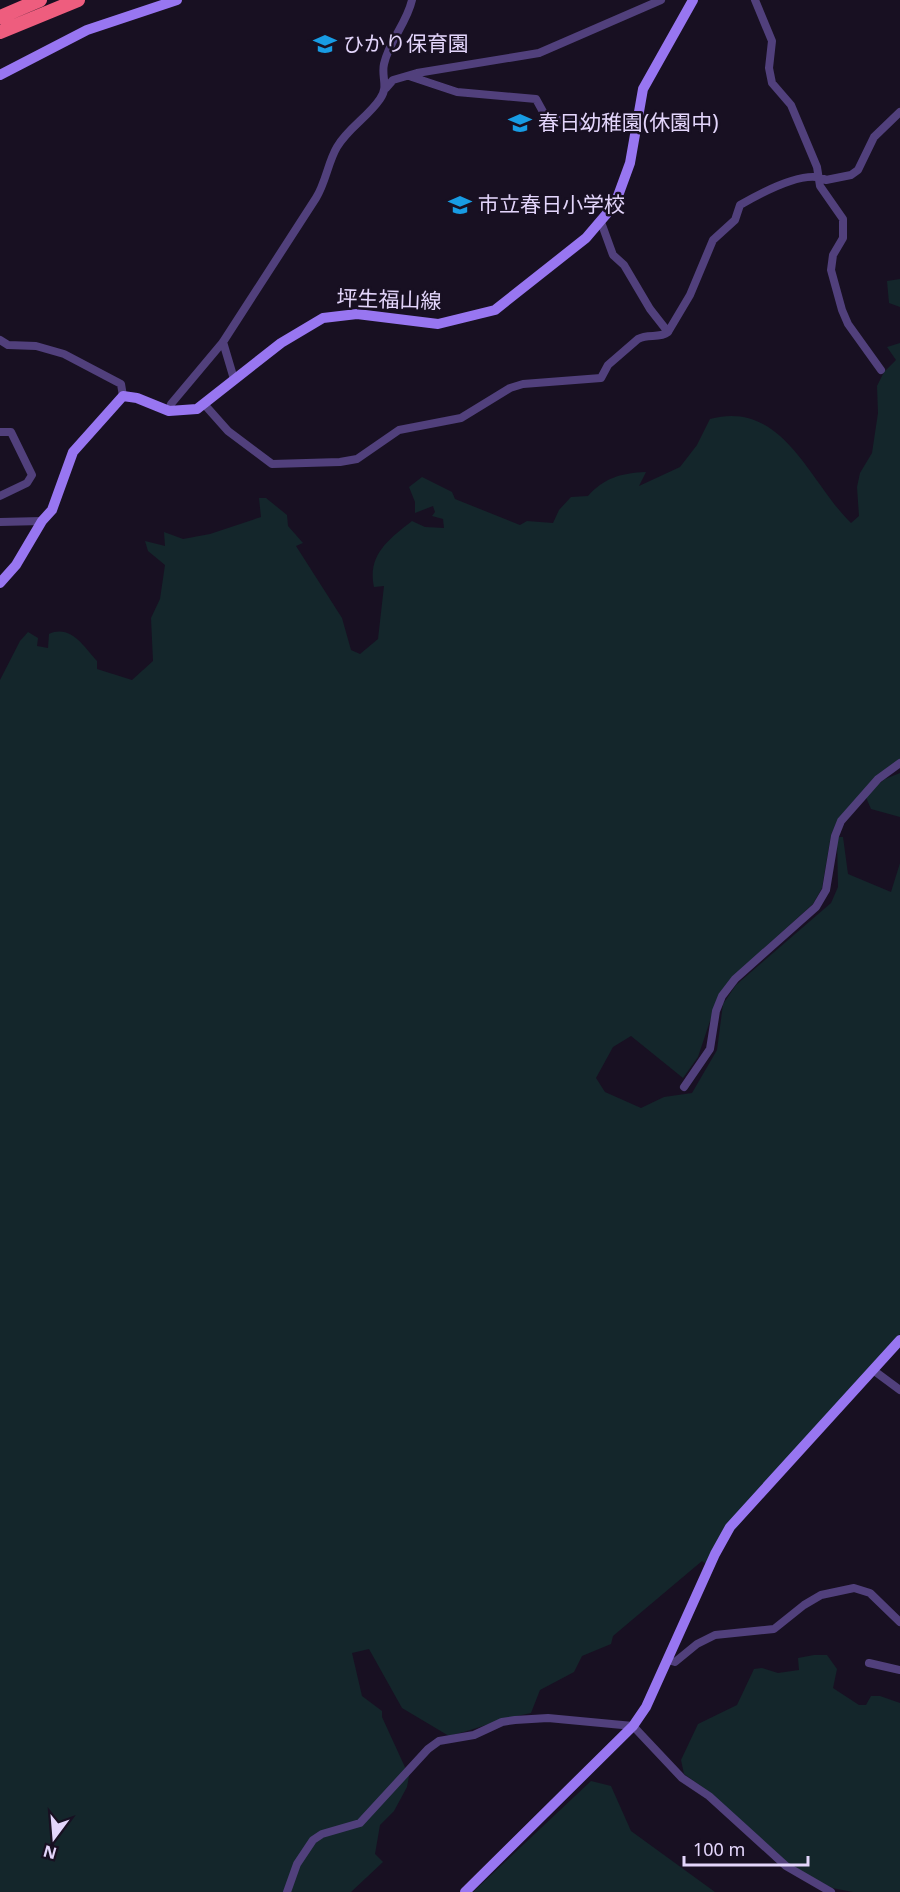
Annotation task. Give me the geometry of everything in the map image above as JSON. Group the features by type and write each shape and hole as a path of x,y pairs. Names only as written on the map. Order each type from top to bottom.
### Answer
{"highway":[{"path":"0,17 40,0"},
{"path":"0,32 78,0"}],"main road":[{"path":"0,75 87,30 177,0"},
{"name":"坪生福山線","path":"123,396 137,398 169,411 190,411 204,404 281,343 323,318 357,314 438,324 495,310 586,238 615,204 622,186 636,127 642,89 649,73 693,0"},
{"path":"0,583 16,565 56,502 73,452 123,396"},
{"path":"465,1892 633,1726 646,1707 715,1554 730,1527 900,1340"}],"street":[{"path":"386,88 384,64 412,0"},
{"path":"169,411 171,404 223,342 321,190 335,149 348,132 381,99 393,80 442,69 539,53 661,0"},
{"path":"755,0 772,41 770,76 792,105 826,197 843,219 843,238 833,255 831,270 842,310 848,324 875,357 881,370"},
{"path":"412,77 457,92 536,99 547,119 636,127"},
{"path":"204,404 228,431 272,464 357,459 399,430 461,418 510,388 523,384 601,378 608,365 638,339 644,336 663,336 668,332 690,295 713,240 735,220 740,205 805,176 819,176 826,180 851,176 858,170 874,137 900,112"},
{"path":"601,222 613,255 624,265 650,309 668,332"},
{"path":"0,340 8,345 36,345 64,354 121,384 123,396"},
{"path":"223,342 234,379"},
{"path":"0,432 10,432 32,475 27,483 0,496"},
{"path":"0,522 42,521"},
{"path":"684,1087 710,1049 716,1011 722,996 735,979 816,907 826,890 835,836 841,821 878,779 900,763"},
{"path":"873,1370 900,1390"},
{"path":"668,1660 675,1662 698,1644 715,1635 774,1629 804,1605 821,1595 854,1588 870,1593 900,1622"},
{"path":"869,1663 900,1670"},
{"path":"287,1892 297,1864 313,1840 322,1834 360,1823 428,1749 439,1741 474,1736 502,1722 548,1718 633,1726 682,1778 709,1796 786,1866 831,1892"}],"green space":[{"path":"900,279 900,307 889,303 887,281"},
{"path":"900,343 900,759 876,776 838,819 831,835 822,888 813,904 732,977 719,994 698,1057 683,1078 631,1036 613,1047 596,1078 605,1092 641,1108 664,1097 692,1093 717,1050 723,1004 736,985 831,903 838,887 837,837 843,837 848,874 891,892 900,863 900,1334 706,1564 702,1561 613,1636 611,1644 582,1656 574,1672 540,1690 531,1713 449,1736 402,1708 369,1649 352,1653 362,1696 382,1711 382,1717 409,1776 407,1787 394,1811 380,1825 375,1854 383,1862 351,1892 0,1892 0,680 20,641 28,632 38,638 37,646 48,648 49,634 64,632 70,634 97,661 97,669 132,680 153,661 151,618 160,599 165,565 148,551 145,541 165,546 164,532 183,539 210,534 261,517 259,498 266,498 287,515 288,526 303,543 296,546 342,618 351,650 360,654 378,639 384,586 374,587 373,576 377,557 382,549 395,534 412,521 425,527 444,528 443,519 432,516 435,512 433,506 415,513 415,502 409,487 422,477 452,492 455,499 520,525 527,521 553,523 559,510 571,497 588,496 607,481 629,474 646,472 639,486 680,467 697,445 710,419 735,416 757,421 776,432 792,448 851,523 859,516 857,487 860,473 872,453 878,413 877,386 884,372 896,360 887,347"},
{"path":"900,773 900,817 871,809 865,795 885,779"},
{"path":"827,1655 837,1669 833,1688 859,1705 866,1705 871,1696 880,1696 900,1703 900,1892 853,1892 832,1888 786,1863 712,1794 684,1774 681,1760 698,1724 737,1705 754,1669 762,1668 778,1673 799,1670 798,1658"},
{"path":"591,1781 611,1786 631,1831 715,1892 473,1892"}],"place":[{"name":"ひかり保育園","path":"325,44"},
{"name":"春日幼稚園(休園中)","path":"520,123"},
{"name":"市立春日小学校","path":"460,205"}]}
